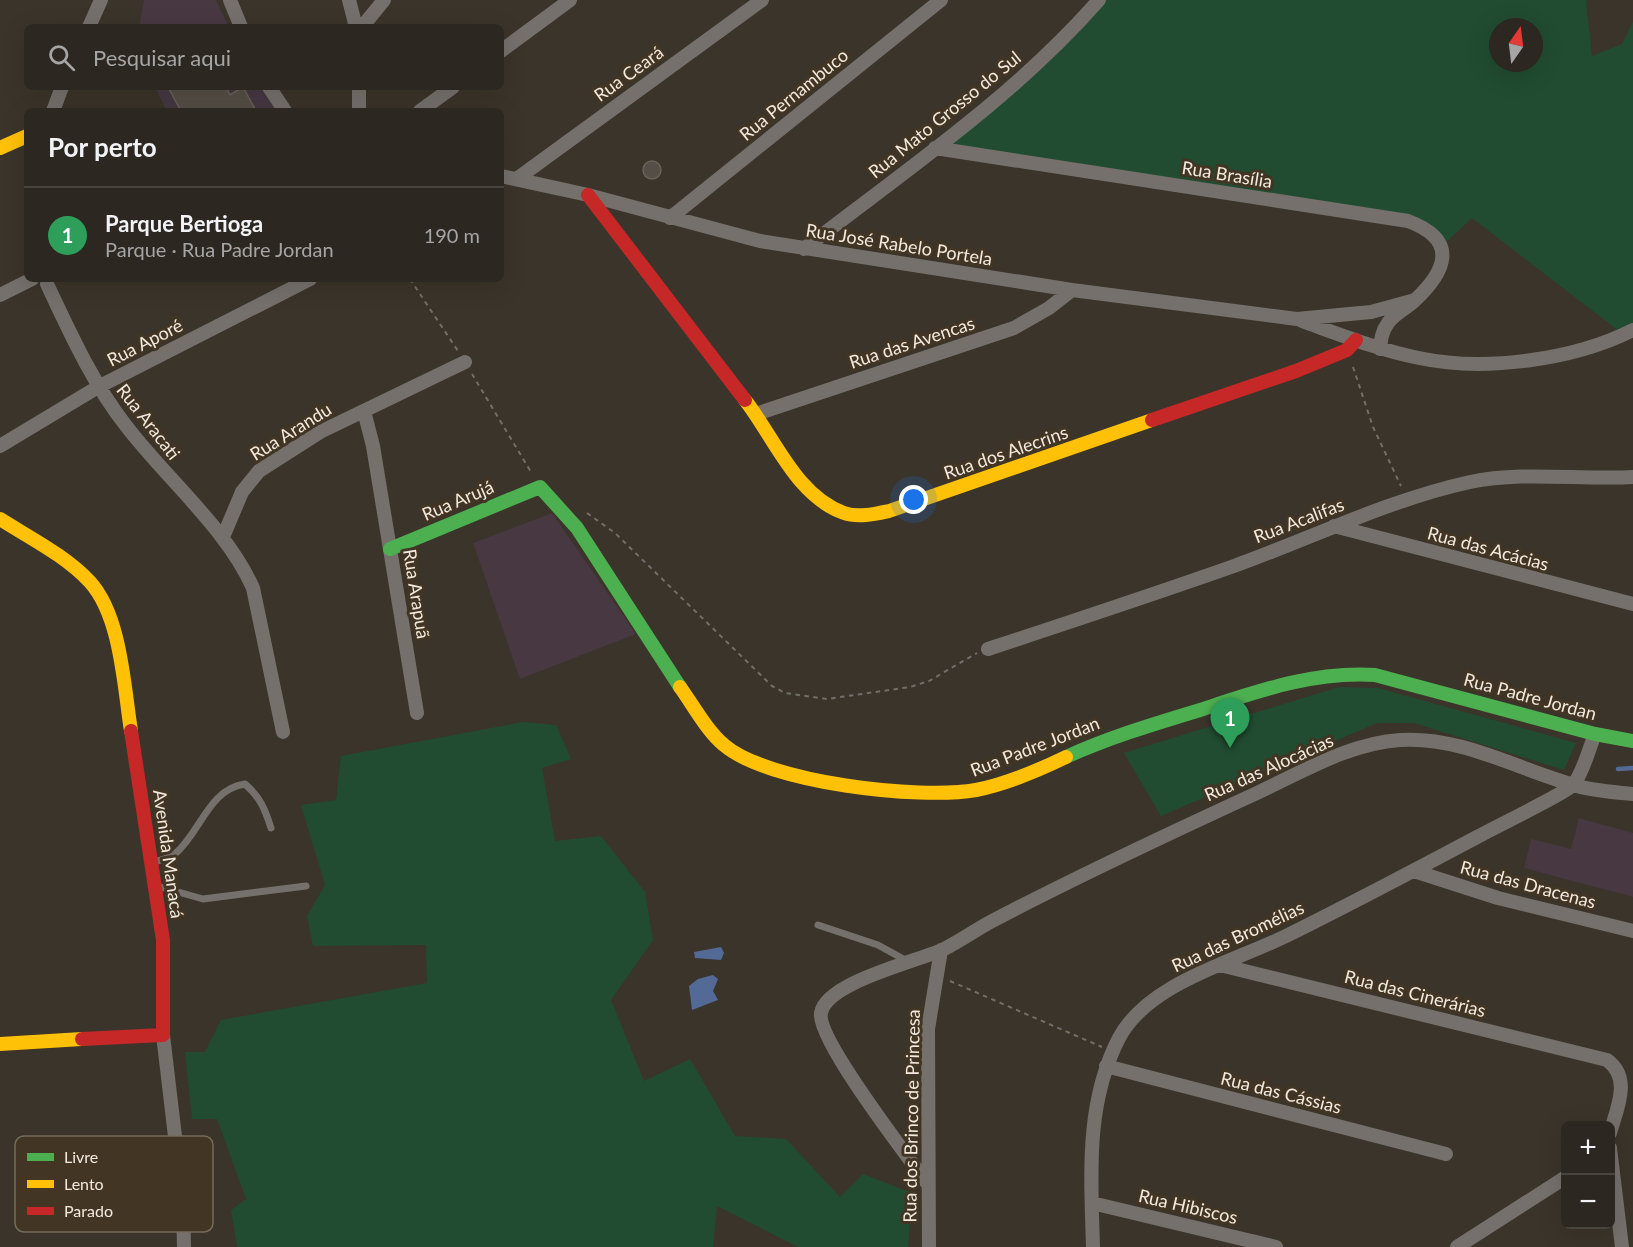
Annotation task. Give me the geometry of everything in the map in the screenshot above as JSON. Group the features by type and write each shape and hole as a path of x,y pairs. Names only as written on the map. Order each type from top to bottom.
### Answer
{"street":[{"path":"90,24 101,0"},
{"path":"230,0 241,24"},
{"path":"349,0 355,24"},
{"path":"364,24 384,0"},
{"path":"504,49 570,0"},
{"name":"Rua Ceará","path":"518,178 762,0"},
{"name":"Rua Pernambuco","path":"670,218 941,0"},
{"name":"Rua Mato Grosso do Sul","path":"804,249 1002,96 1056,48 1099,0"},
{"path":"271,90 283,108"},
{"path":"359,90 359,108"},
{"path":"424,108 449,90"},
{"path":"0,148 24,137"},
{"name":"Rua Brasília","path":"935,148 1408,221 1424,227 1442,246 1443,255 1438,273 1415,300 1387,323 1380,349"},
{"name":"Rua José Rabelo Portela","path":"504,176 804,249 1072,290 1297,319"},
{"name":"Rua dos Alecrins","path":"588,195 756,414 798,477 814,495 844,513 869,515 966,486 1296,371 1352,345"},
{"path":"0,295 36,282"},
{"name":"Rua Aracati","path":"43,282 98,387 168,478 223,537"},
{"name":"Rua Aporé","path":"0,446 98,387 304,282"},
{"name":"Rua das Avencas","path":"756,414 1014,328 1049,308 1072,290"},
{"path":"1297,319 1371,312 1415,300"},
{"path":"1297,319 1352,345 1422,359 1461,363 1505,362 1585,349 1633,330"},
{"name":"Rua Arandu","path":"223,537 242,492 259,471 320,432 465,362"},
{"name":"Rua Arapuã","path":"364,411 373,447 417,713"},
{"name":"Rua Acalifas","path":"988,649 1235,565 1408,500 1471,482 1511,477 1599,479 1633,477"},
{"name":"Rua Padre Jordan","path":"540,486 587,538 626,606 722,744 738,757 778,773 798,778 901,791 957,793 980,789 1045,766 1117,735 1257,692 1316,677 1348,673 1375,675 1596,734 1633,741"},
{"name":"Rua Arujá","path":"390,549 540,486"},
{"name":"Avenida Manacá","path":"0,519 62,559 90,582 104,602 119,656 163,940 162,1035 175,1136"},
{"name":"Rua das Acácias","path":"1334,526 1633,604"},
{"path":"223,537 241,563 253,588 283,732"},
{"path":"1574,785 1596,734"},
{"name":"Rua das Alocácias","path":"942,950 995,920 1187,825 1329,760 1379,743 1417,740 1440,743 1519,764 1574,785 1633,794"},
{"name":"Rua das Bromélias","path":"1093,1247 1090,1152 1094,1120 1106,1066 1134,1017 1158,997 1184,982 1286,936 1414,871 1574,785"},
{"name":"Rua das Dracenas","path":"1414,871 1498,898 1633,931"},
{"path":"927,1183 851,1075 824,1030 821,1019 822,1009 831,998 883,969 942,950"},
{"name":"Rua dos Brinco de Princesa","path":"929,1247 928,1029 942,950"},
{"name":"Rua das Cinerárias","path":"1220,965 1600,1057 1613,1064 1623,1081 1614,1121"},
{"path":"0,1044 162,1035"},
{"name":"Rua das Cássias","path":"1106,1066 1446,1154"},
{"path":"1457,1247 1561,1181"},
{"name":"Rua Hibiscos","path":"1092,1203 1276,1247"},
{"path":"1615,1207 1622,1247"},
{"name":"Avenida Manacá","path":"184,1232 184,1247"}],"lane":[{"path":"152,863 176,854 208,808 232,786 246,784 255,792 264,804 271,828"},
{"path":"155,885 203,899 306,886"},
{"path":"818,925 878,945 907,961"}],"path":[{"path":"412,282 465,362 540,486"},
{"path":"1352,345 1373,427 1408,500"},
{"path":"562,508 592,515 606,525 772,686 785,693 826,699 910,687 929,681 972,654 988,649"},
{"path":"937,975 1018,1008 1113,1052"}],"shaded area":[{"path":"144,0 216,0 228,24 140,24"},
{"path":"156,90 263,90 275,108 166,108"},
{"path":"552,513 636,634 520,679 473,543"},
{"path":"1579,818 1633,833 1633,897 1524,868 1531,839 1571,849"}],"green space":[{"path":"1099,0 1586,0 1592,56 1622,44 1633,22 1633,329 1624,335 1472,218 1442,246 1408,221 935,148"},
{"path":"1339,687 1378,688 1576,743 1564,770 1414,723 1377,723 1161,816 1124,753"},
{"path":"523,722 556,725 571,759 542,768 555,841 601,836 645,892 653,940 611,1000 644,1081 690,1059 735,1136 786,1139 840,1197 863,1174 912,1193 908,1247 798,1247 717,1206 713,1247 237,1247 231,1210 246,1199 217,1119 192,1119 185,1052 205,1052 221,1020 427,983 426,945 313,946 307,916 325,885 301,805 336,800 341,756"}],"water":[{"path":"721,947 724,953 721,960 695,958 694,952"},
{"path":"713,975 718,979 713,991 718,1000 692,1010 689,986 698,979"}],"building":[{"path":"170,90 228,90 230,95 238,90 245,90 254,108 179,108"},
{"path":"648,161 656,161 661,166 659,177 648,179 643,174 643,166"}],"waterway":[{"path":"1618,769 1633,768"}],"traffic: fast":[{"path":"390,549 540,487 577,528 680,687"},
{"path":"1066,757 1132,731 1265,690 1308,679 1352,675 1375,675 1595,734 1633,741"}],"traffic: slow":[{"path":"0,148 24,137"},
{"path":"745,400 799,480 827,505 844,513 855,515 889,511 1152,420"},
{"path":"0,519 70,564 90,582 100,596 115,632 120,653 131,731"},
{"path":"680,687 718,739 745,758 808,779 846,786 919,793 976,790 1022,776 1066,757"},
{"path":"0,1044 82,1039"}],"traffic: jam":[{"path":"588,195 745,400"},
{"path":"1152,420 1296,371 1347,350 1356,340"},
{"path":"82,1039 163,1035 163,940 131,731"}],"place":[{"name":"Parque Bertioga","path":"1230,748"}]}
